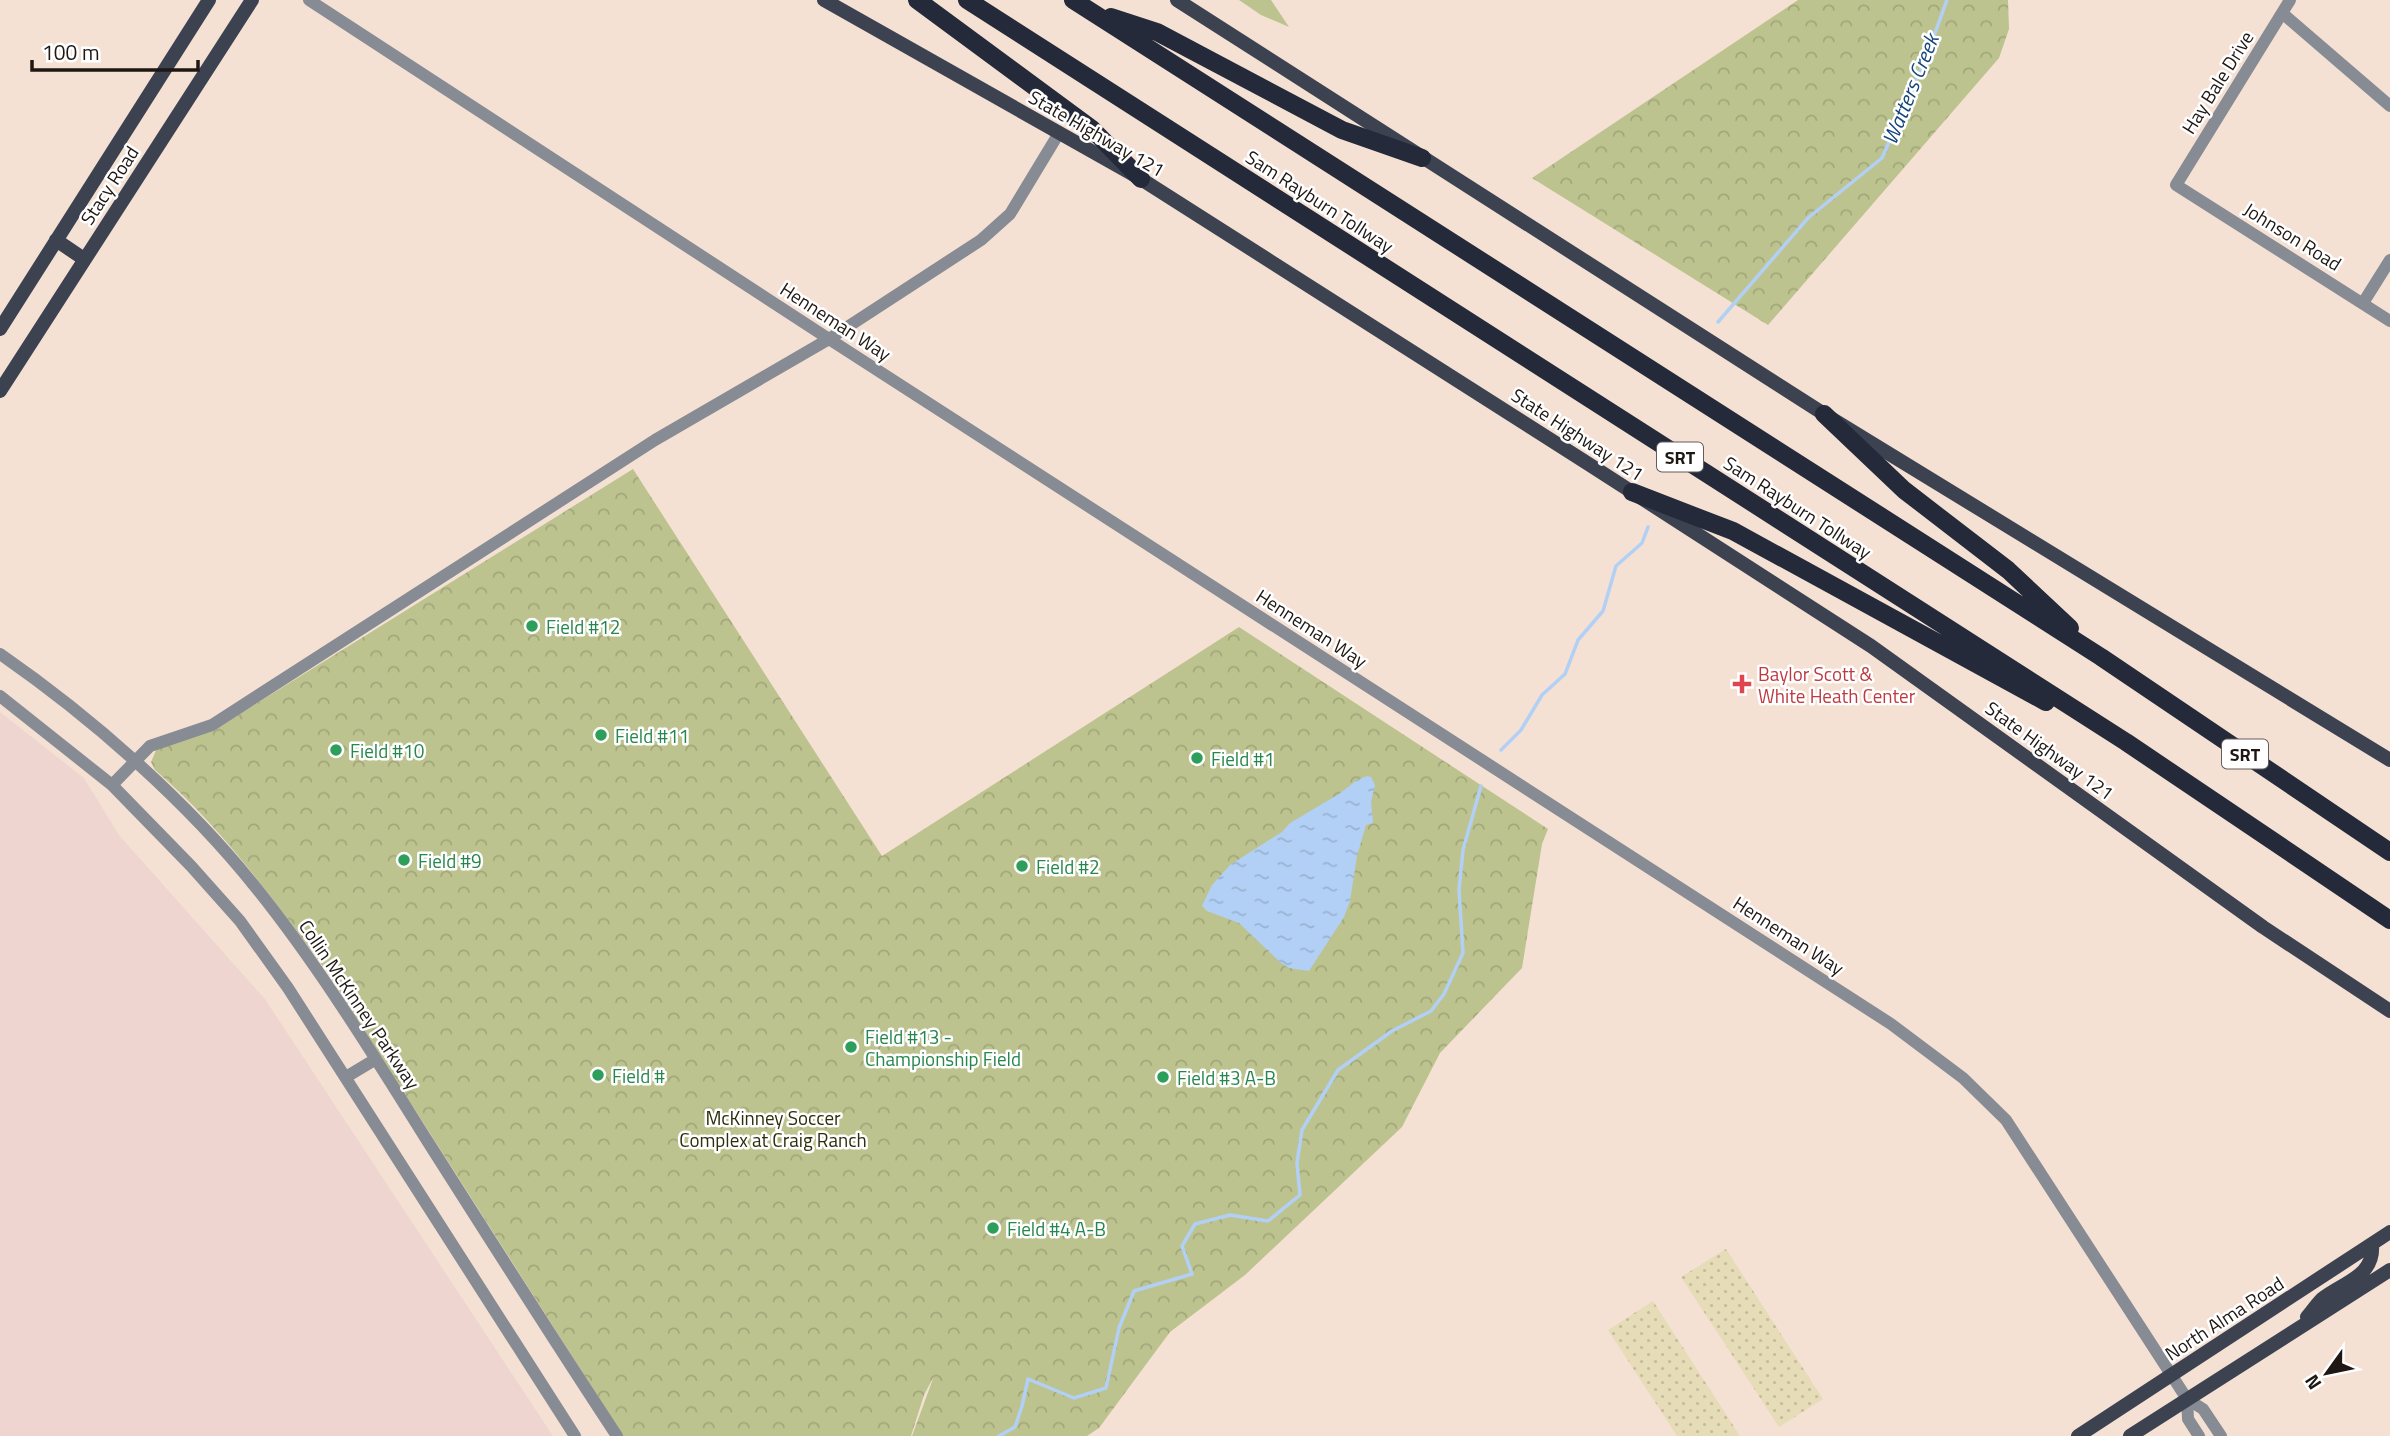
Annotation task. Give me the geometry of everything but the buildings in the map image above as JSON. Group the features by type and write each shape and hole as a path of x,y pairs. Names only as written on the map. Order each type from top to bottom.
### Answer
{"highway":[{"path":"917,0 1091,128 1141,179"},
{"name":"Sam Rayburn Tollway","path":"967,0 2126,742 2390,920"},
{"path":"1080,4 1157,32 1342,130 1422,158"},
{"name":"Sam Rayburn Tollway","path":"1080,4 2101,657 2390,852"},
{"path":"1824,414 1904,490 2008,570 2101,657"},
{"path":"1632,492 1733,531 2021,690 2126,742"}],"main road":[{"name":"Stacy Road","path":"0,329 209,0"},
{"name":"Stacy Road","path":"0,391 251,0"},
{"name":"State Highway 121","path":"824,0 1141,179 1871,646 2263,927 2390,1011"},
{"path":"1177,0 1824,414 2390,760"},
{"path":"57,240 84,259"},
{"name":"North Alma Road","path":"2078,1436 2390,1232"},
{"path":"2299,1328 2321,1300 2362,1273 2372,1261 2372,1244"},
{"path":"2130,1436 2390,1270"}],"street":[{"name":"Henneman Way","path":"309,0 828,339 1891,1024 1963,1078 2006,1120 2187,1399 2203,1409 2221,1436"},
{"name":"Hay Bale Drive","path":"2176,185 2290,0"},
{"path":"2282,13 2390,106"},
{"path":"112,785 150,746 212,725 655,440 828,339 981,240 1010,214 1059,133"},
{"name":"Johnson Road","path":"2176,185 2390,321"},
{"path":"2363,303 2390,260"},
{"name":"Collin McKinney Parkway","path":"0,654 58,696 134,760 194,818 256,887 319,971 617,1436"},
{"path":"0,696 112,785 240,921 346,1077 575,1436"},
{"path":"346,1077 376,1059"},
{"name":"Henneman Way","path":"2187,1399 2188,1419 2199,1436"}],"shaded area":[{"path":"0,712 84,778 119,835 265,999 553,1436 0,1436"}],"green space":[{"path":"1239,0 1271,0 1289,27 1261,15"},
{"path":"1798,0 2008,0 2009,29 1999,58 1768,325 1532,178"},
{"name":"McKinney Soccer Complex at Craig Ranch","path":"633,469 882,856 1239,627 1548,829 1542,844 1522,968 1440,1053 1402,1127 1245,1275 1170,1332 1099,1428 1087,1436 912,1436 934,1376 924,1395 911,1436 623,1436 327,972 225,841 155,770 151,762 157,748 214,730"}],"sand":[{"path":"1726,1249 1823,1399 1779,1427 1681,1277"},
{"path":"1653,1301 1740,1436 1677,1436 1608,1330"}],"water":[{"path":"1367,776 1371,777 1375,785 1371,802 1373,823 1366,825 1357,856 1350,901 1344,917 1309,971 1289,968 1239,923 1207,911 1202,906 1212,885 1230,865 1282,832 1290,823"}],"waterway":[{"name":"Watters Creek","path":"1718,322 1808,218 1882,158 1926,58 1947,0"},
{"name":"Watters Creek","path":"1501,750 1521,730 1542,695 1565,674 1578,640 1603,611 1616,566 1642,543 1648,527"},
{"name":"Watters Creek","path":"999,1436 1015,1427 1028,1379 1074,1398 1106,1388 1119,1328 1134,1291 1192,1274 1182,1246 1195,1224 1230,1215 1268,1221 1300,1195 1297,1163 1302,1130 1338,1070 1392,1031 1431,1011 1444,994 1463,953 1459,890 1463,850 1481,786"}],"place":[{"name":"Field #12","path":"532,626"},
{"name":"Baylor Scott & White Heath Center","path":"1742,684"},
{"name":"Field #11","path":"601,735"},
{"name":"Field #10","path":"336,750"},
{"name":"Field #1","path":"1197,758"},
{"name":"Field #9","path":"404,860"},
{"name":"Field #2","path":"1022,866"},
{"name":"Field #13 - Championship Field","path":"851,1047"},
{"name":"Field #","path":"598,1075"},
{"name":"Field #3 A-B","path":"1163,1077"},
{"name":"Field #4 A-B","path":"993,1228"}]}
